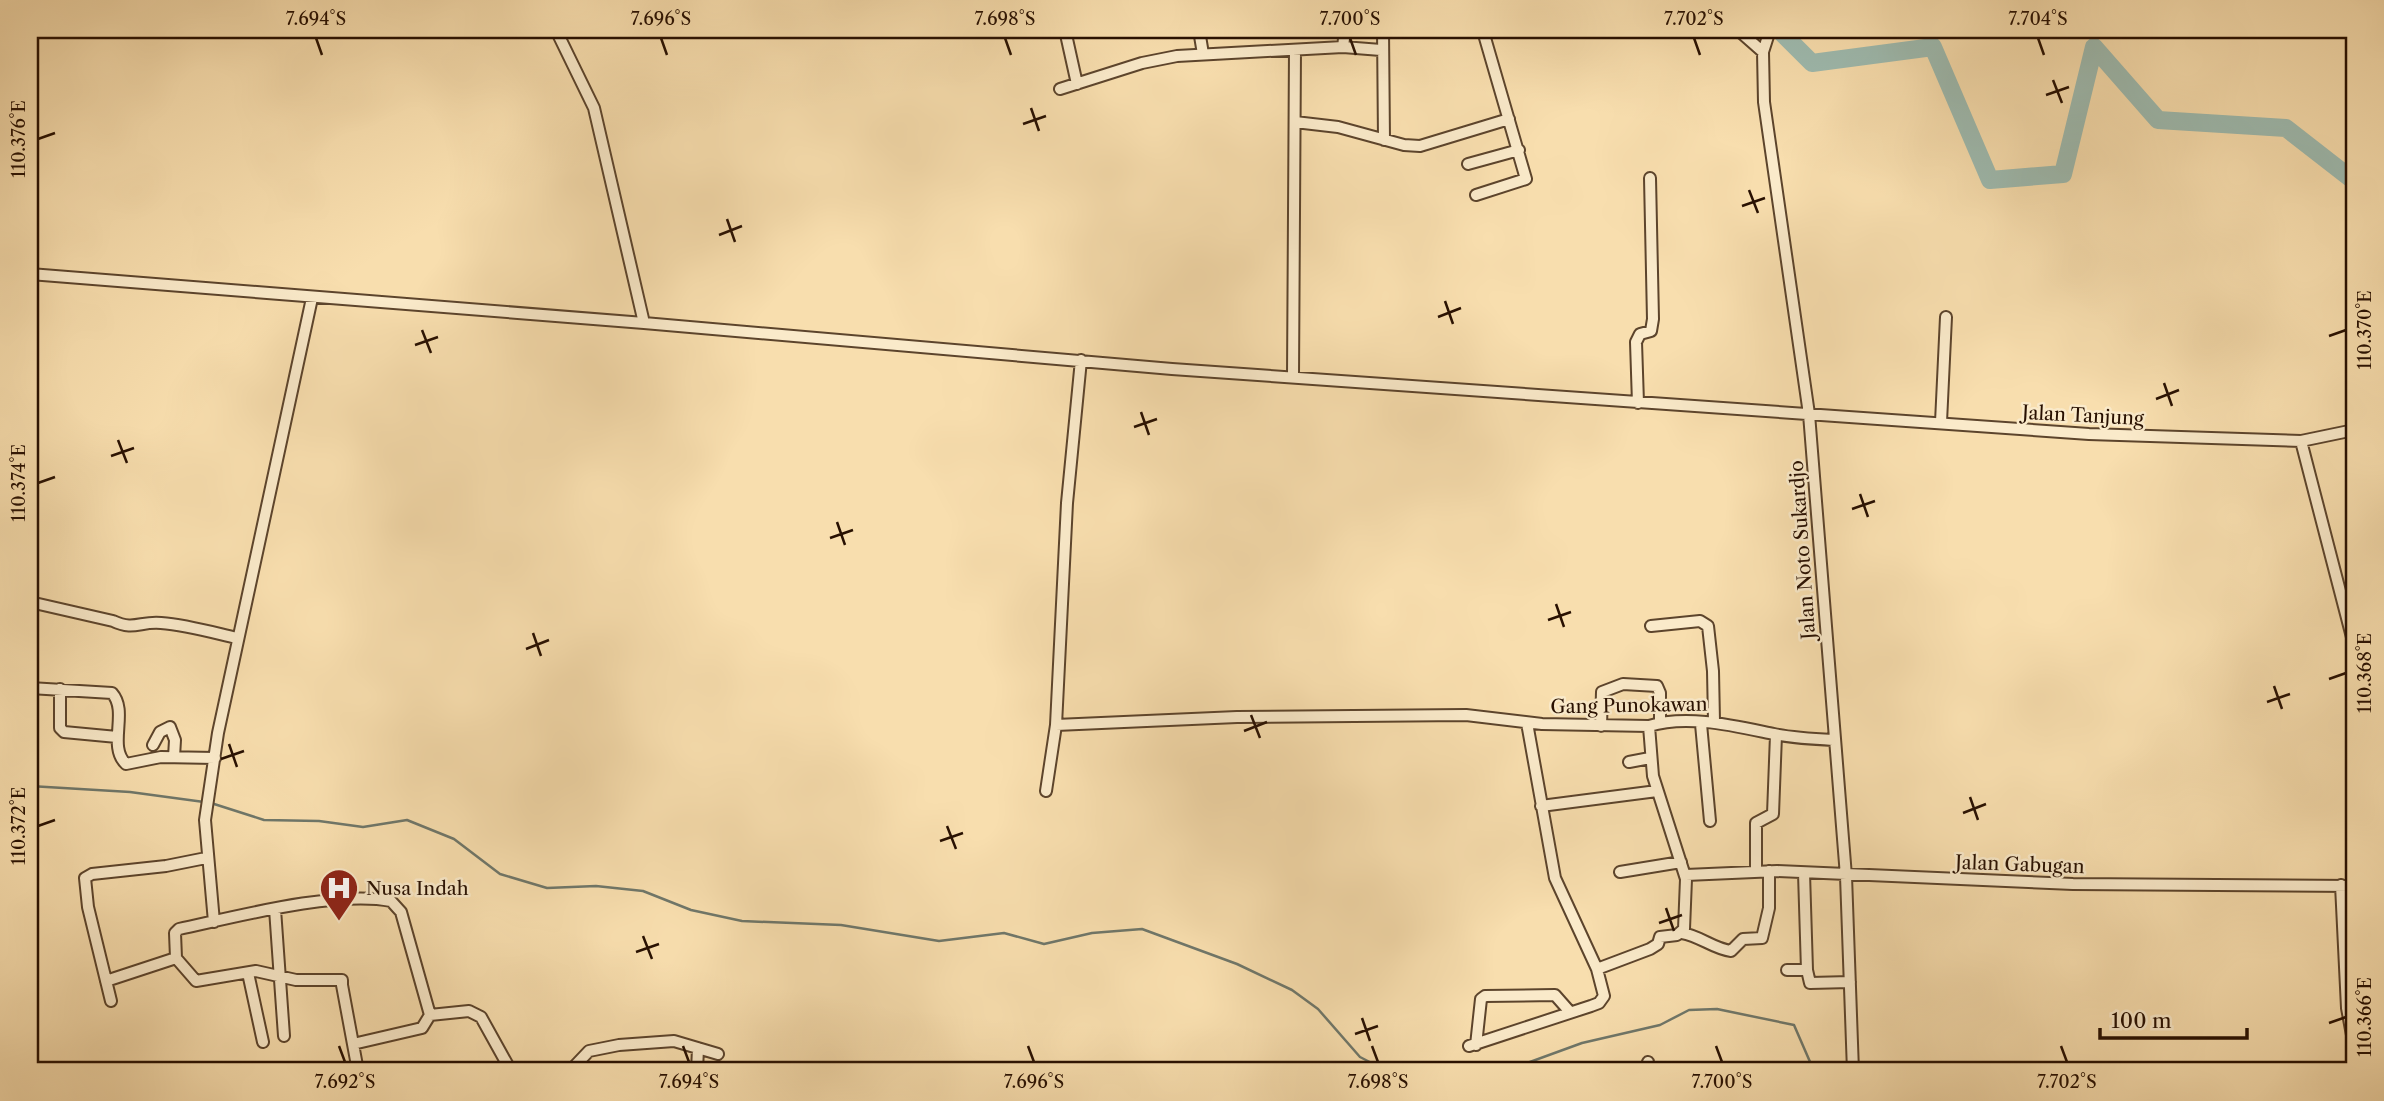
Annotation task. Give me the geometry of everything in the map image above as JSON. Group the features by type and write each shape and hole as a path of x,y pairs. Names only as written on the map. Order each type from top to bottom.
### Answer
{"street":[{"path":"556,30 594,108 644,323"},
{"path":"1065,30 1077,84"},
{"path":"1199,30 1203,54"},
{"path":"1343,47 1344,30"},
{"path":"1383,30 1381,50 1384,140"},
{"path":"1476,195 1525,181 1519,150 1480,30"},
{"path":"1738,30 1763,52"},
{"name":"Jalan Noto Sukardjo","path":"1770,30 1763,52 1763,102 1810,414 1846,876 1853,1069"},
{"path":"1060,89 1142,63 1203,54 1343,47 1381,50"},
{"path":"1293,376 1295,50"},
{"path":"1295,122 1338,127 1404,145 1433,144 1509,119"},
{"path":"1468,164 1519,150"},
{"path":"1638,403 1636,342 1640,334 1651,331 1653,319 1650,178"},
{"name":"Jalan Tanjung","path":"30,274 1081,360 1638,403 2089,434 2301,441 2354,430"},
{"path":"214,922 206,858 205,820 210,788 237,638 312,298"},
{"path":"1941,422 1946,317"},
{"path":"1046,791 1056,725 1067,503 1081,360"},
{"path":"2301,441 2354,645"},
{"path":"30,602 113,621 124,627 153,622 177,624 237,638"},
{"path":"1651,626 1700,621 1708,626 1713,671 1714,721"},
{"path":"1601,726 1602,692 1623,684 1657,686 1660,693 1660,722"},
{"path":"30,688 112,693 118,703 117,737 120,757 126,764 174,757 215,758"},
{"path":"60,690 60,728 64,732 117,737"},
{"name":"Gang Punokawan","path":"1056,725 1250,716 1466,715 1527,723 1601,726 1648,726 1660,722 1700,724 1714,721 1776,735 1834,740"},
{"path":"1527,723 1555,878 1604,988 1601,1001 1570,1012 1473,1046 1481,999 1485,996 1555,995 1570,1012"},
{"path":"1700,724 1710,821"},
{"path":"1648,726 1650,758 1657,791 1686,876 1686,909 1682,933"},
{"path":"153,745 160,732 170,727 175,740 174,757"},
{"path":"1756,871 1756,822 1773,814 1776,735"},
{"path":"1629,762 1650,758"},
{"path":"1541,806 1657,791"},
{"path":"111,1001 88,907 85,878 92,874 166,866 206,858"},
{"path":"1620,872 1681,862"},
{"path":"1597,969 1650,949 1658,944 1662,936 1682,933 1698,936 1722,950 1731,951 1743,939 1762,938 1769,908 1769,871"},
{"name":"Jalan Gabugan","path":"1686,876 1769,871 2073,884 2354,886"},
{"path":"1804,873 1807,970 1810,983 1850,982"},
{"path":"2341,886 2347,1008 2354,1046"},
{"path":"353,1044 422,1028 426,1026 430,1015 401,912 391,901 330,902 275,909 175,933 176,958 196,981 261,972 278,978 342,980 353,1044 358,1071"},
{"path":"275,909 284,1036"},
{"path":"106,981 176,958"},
{"path":"1787,970 1807,970"},
{"path":"248,973 264,1042"},
{"path":"430,1015 469,1011 481,1017 511,1071"},
{"path":"570,1071 584,1055 595,1048 674,1041 718,1054"},
{"path":"698,1048 698,1071"}],"waterway":[{"path":"1779,30 1812,63 1933,47 1990,180 2063,174 2094,47 2158,120 2286,128 2354,181"},
{"path":"30,786 130,792 204,802"},
{"path":"211,803 264,820 319,821 363,827 407,820 454,839 500,874 547,888 596,886 643,891 691,910 742,921 841,925 939,941 1004,933 1044,944 1092,933 1142,929 1237,964 1292,990 1318,1009 1360,1057 1387,1071"},
{"path":"1505,1071 1582,1043 1660,1025 1689,1010 1717,1009 1794,1025 1814,1071"}],"place":[{"name":"Nusa Indah","path":"339,922"}]}
